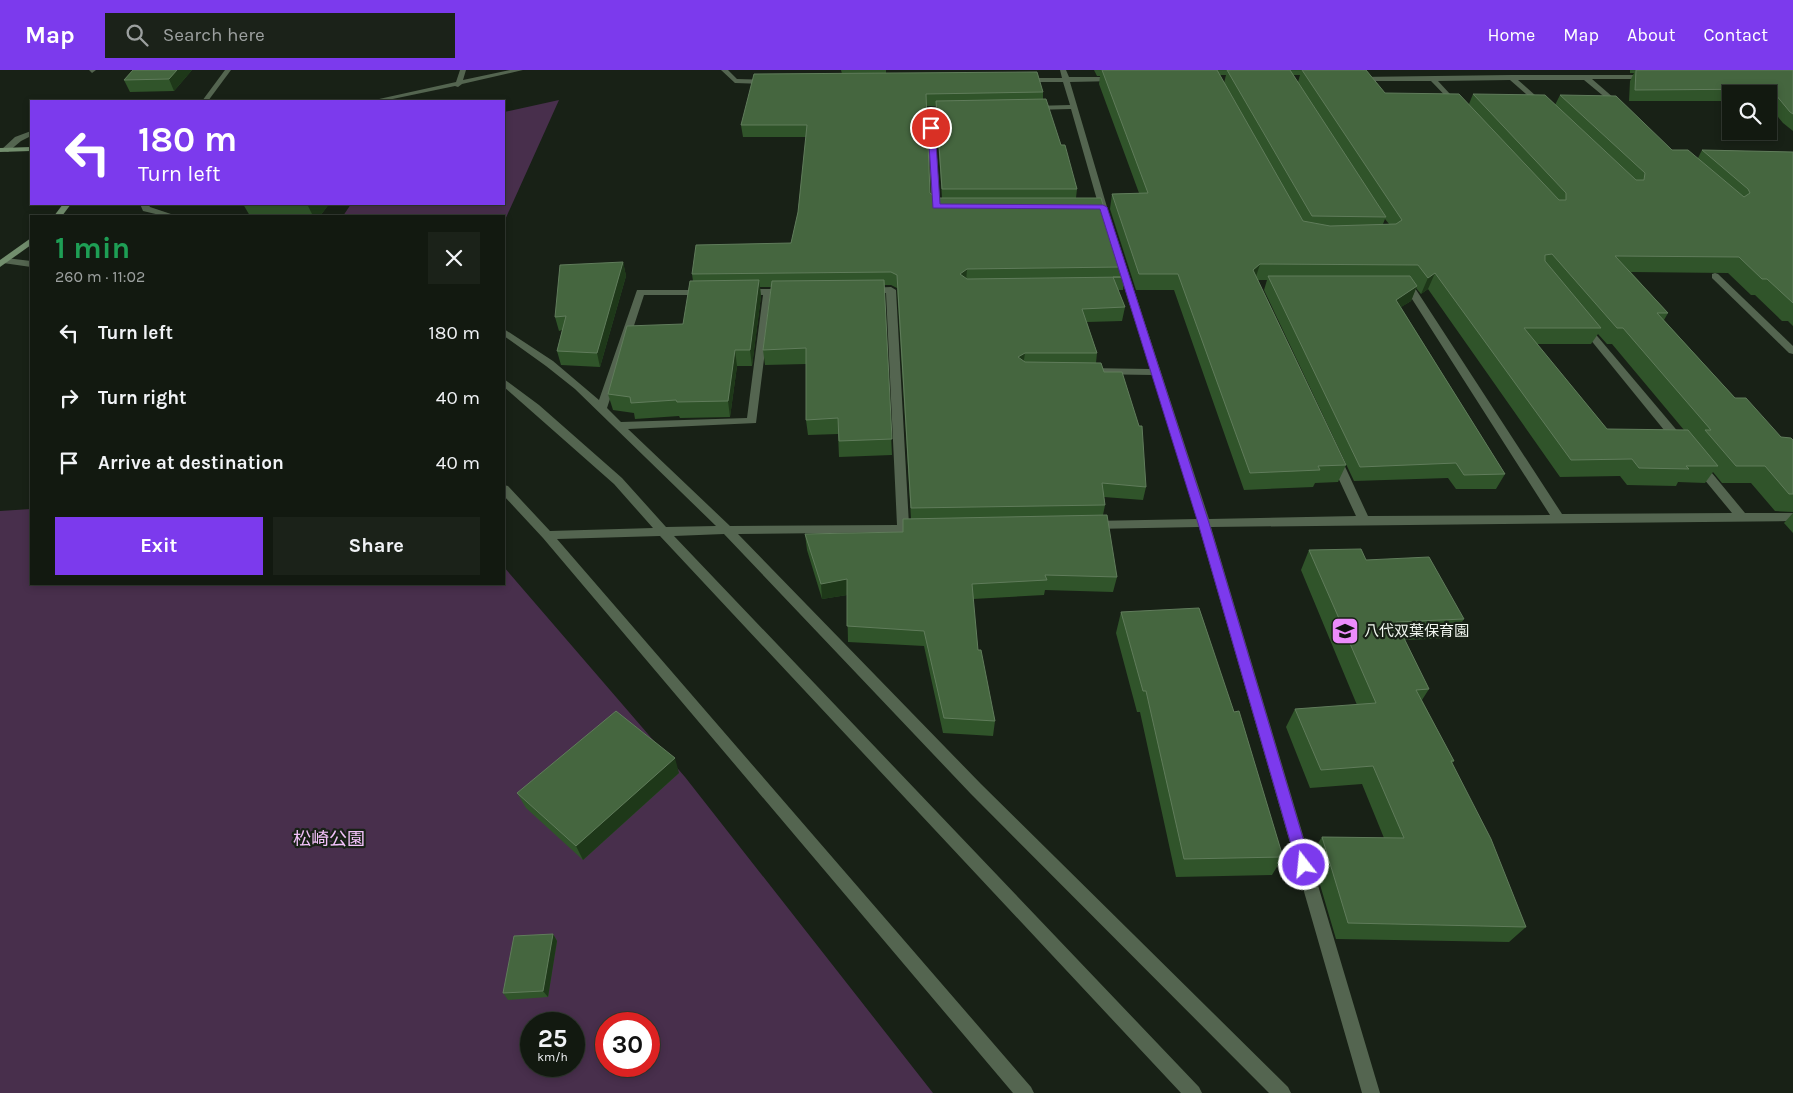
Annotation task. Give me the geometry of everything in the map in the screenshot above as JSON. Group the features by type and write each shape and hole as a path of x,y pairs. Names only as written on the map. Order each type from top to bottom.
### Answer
{"street":[{"path":"206,100 228,70"},
{"path":"458,85 463,70"},
{"path":"379,100 458,85 520,70"},
{"path":"724,70 734,81 778,82"},
{"path":"1362,70 1369,79"},
{"path":"1436,70 1444,79"},
{"path":"1504,70 1548,112"},
{"path":"1630,70 1638,77"},
{"path":"1016,80 1064,75 1125,80"},
{"path":"1064,75 1074,107 1098,207 1123,285 1156,372 1204,523 1371,1093"},
{"path":"1351,79 1657,77"},
{"path":"1587,78 1623,111"},
{"path":"1432,79 1464,114"},
{"path":"1026,108 1074,107"},
{"path":"956,206 936,206 930,109 959,108"},
{"path":"3,150 18,139 30,133"},
{"path":"3,150 30,149"},
{"path":"144,205 146,209 169,215"},
{"path":"3,262 30,242"},
{"path":"3,262 30,264"},
{"path":"1715,276 1793,351"},
{"path":"1388,284 1408,284 1558,518"},
{"path":"853,291 891,290 903,529"},
{"path":"602,408 640,292 718,292"},
{"path":"738,292 796,292"},
{"path":"618,426 752,421 768,292"},
{"path":"1578,319 1742,518"},
{"path":"505,333 537,353 602,408 618,426 727,530 976,789 1282,1093"},
{"path":"1080,371 1156,372"},
{"path":"505,383 618,481 663,532 1193,1093"},
{"path":"1330,447 1364,520"},
{"path":"505,490 547,535 1025,1093"},
{"path":"1078,526 1364,520 1793,517"},
{"path":"547,535 727,530 932,529"}],"green space":[{"path":"559,100 505,220 505,215 344,215 350,205 505,205 505,112"},
{"name":"松崎公園","path":"30,509 30,585 505,585 505,568 685,777 933,1093 0,1093 0,511"}],"building":[{"path":"133,70 177,70 169,79 124,80"},
{"path":"1102,70 1217,70 1303,221 1330,226 1396,224 1402,220 1302,70 1366,70 1385,93 1459,94 1559,200 1566,200 1566,193 1473,94 1545,95 1636,180 1644,180 1645,173 1560,95 1616,96 1672,150 1688,150 1744,197 1750,193 1748,189 1702,150 1793,152 1793,303 1767,279 1762,279 1739,257 1615,256 1668,313 1657,313 1735,398 1746,398 1781,437 1793,440 1793,494 1789,494 1765,466 1736,466 1705,430 1711,430 1623,328 1617,328 1552,254 1545,255 1545,261 1601,328 1524,328 1607,429 1688,430 1718,466 1686,466 1689,469 1639,468 1632,459 1571,460 1435,273 1428,278 1418,265 1260,264 1253,270 1346,465 1318,466 1320,470 1250,473 1178,274 1139,274 1112,194 1148,193"},
{"path":"1227,70 1290,70 1386,217 1312,216"},
{"path":"1636,70 1793,70 1793,114 1777,96 1777,85 1722,85 1722,89 1635,90"},
{"path":"1037,72 1043,92 926,94 930,193 936,198 1101,198 1122,267 967,269 960,274 967,279 1113,277 1125,307 1082,309 1097,353 1025,353 1018,357 1025,362 1101,363 1104,372 1122,372 1139,426 1142,426 1146,487 1102,483 1105,505 911,508 897,275 891,272 692,274 696,245 791,243 798,212 807,125 741,125 754,74"},
{"path":"1046,99 1061,145 1065,145 1077,189 942,189 936,101"},
{"path":"623,262 597,353 557,351 566,316 555,317 560,265"},
{"path":"1268,276 1410,276 1417,286 1396,300 1505,474 1464,475 1456,463 1360,467"},
{"path":"759,280 750,350 735,350 728,401 677,402 676,400 631,403 630,397 608,394 627,326 683,324 690,281"},
{"path":"884,280 892,439 839,441 838,418 806,420 806,348 763,350 772,281"},
{"path":"1107,515 1117,577 1045,575 1047,580 972,584 978,650 981,650 995,721 944,718 924,631 847,626 847,579 821,584 805,534 903,532 903,519"},
{"path":"1361,549 1366,560 1429,557 1464,619 1396,622 1429,689 1416,690 1454,761 1451,761 1491,839 1526,927 1348,923 1322,837 1404,838 1373,766 1321,770 1295,709 1376,703 1309,550"},
{"path":"1199,608 1234,712 1239,711 1283,857 1184,859 1146,691 1143,691 1121,612"},
{"path":"616,711 675,758 576,846 517,793"},
{"path":"553,934 543,991 503,993 514,936"}],"place":[{"name":"八代双葉保育園","path":"1345,631"}],"route":[{"path":"931,128 936,206 1103,207 1204,523 1304,865"}]}
